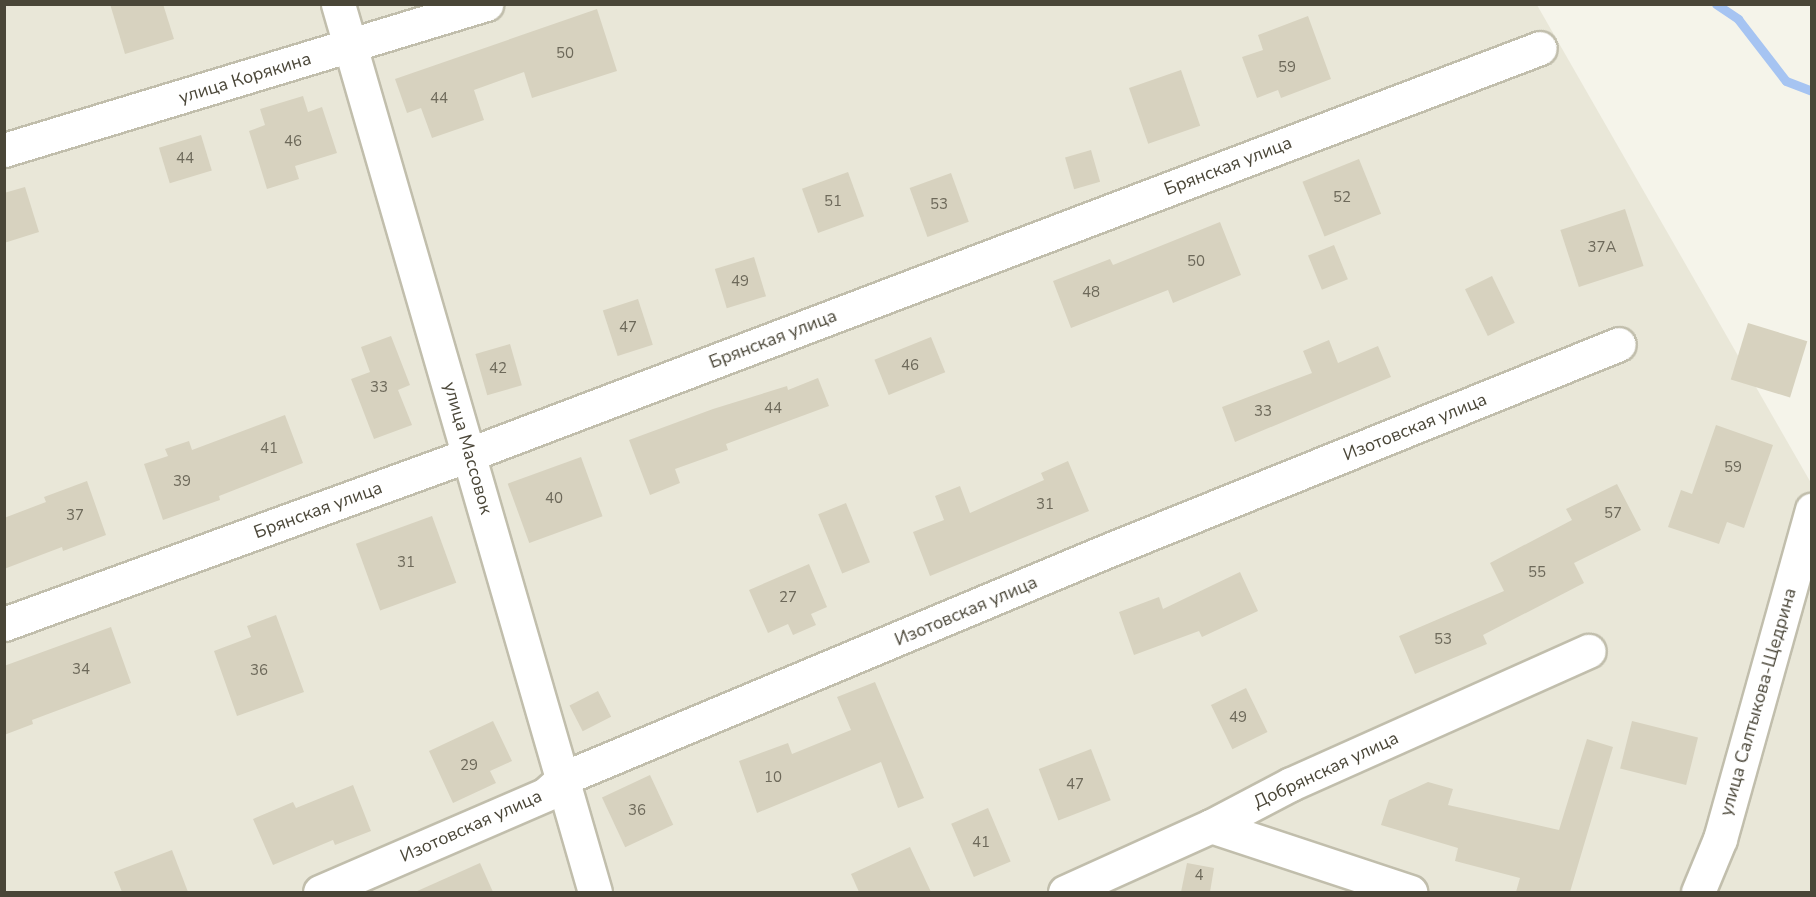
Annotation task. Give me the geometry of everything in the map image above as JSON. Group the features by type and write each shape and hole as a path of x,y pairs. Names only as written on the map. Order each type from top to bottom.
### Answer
{"street":[{"name":"улица Массовок","path":"338,4 564,778 595,892"},
{"name":"улица Корякина","path":"4,150 486,4"},
{"name":"Брянская улица","path":"4,624 470,454 1540,48"},
{"name":"Изотовская улица","path":"320,892 546,794 564,778 1093,557 1619,344"},
{"name":"улица Салтыкова-Щедрина","path":"1698,892 1720,839 1806,551 1812,510"},
{"name":"Добрянская улица","path":"1065,892 1211,826 1291,784 1589,651"},
{"path":"1211,826 1410,892"}],"shaded area":[{"path":"5,5 1537,5 1811,483 1811,892 5,892"}],"building":[{"path":"110,4 163,4 174,39 125,54"},
{"path":"597,9 617,71 532,98 524,72 474,90 484,120 432,138 421,108 407,113 395,79"},
{"path":"1308,16 1331,79 1281,98 1278,90 1257,98 1242,57 1263,50 1258,35"},
{"path":"1181,70 1200,126 1148,144 1129,88"},
{"path":"303,96 308,112 322,107 337,153 295,166 299,179 267,189 249,131 265,125 260,109"},
{"path":"201,135 212,170 170,183 159,148"},
{"path":"1091,150 1100,182 1074,189 1065,157"},
{"path":"1359,159 1381,214 1325,237 1302,182"},
{"path":"848,172 864,216 818,233 802,189"},
{"path":"951,173 969,222 927,237 910,188"},
{"path":"25,187 39,232 4,243 4,193"},
{"path":"1625,209 1644,266 1579,287 1560,230"},
{"path":"1220,222 1241,275 1173,303 1168,290 1071,328 1053,281 1110,259 1113,265"},
{"path":"1334,245 1348,279 1322,290 1308,255"},
{"path":"754,257 766,296 727,308 715,269"},
{"path":"1492,276 1515,323 1488,336 1465,289"},
{"path":"638,299 653,345 618,356 603,310"},
{"path":"1748,323 1807,341 1790,398 1731,379"},
{"path":"391,336 410,385 398,390 412,425 374,439 351,379 370,372 361,347"},
{"path":"931,337 945,372 889,395 874,360"},
{"path":"1329,340 1338,363 1378,346 1391,377 1235,442 1222,407 1312,373 1303,351"},
{"path":"510,344 522,385 487,395 475,354"},
{"path":"818,378 829,406 726,444 728,450 675,469 680,483 650,495 629,440 713,409 787,386 788,390"},
{"path":"285,415 303,463 219,496 220,500 163,520 144,464 168,456 165,449 189,441 192,450"},
{"path":"1716,425 1773,445 1744,528 1727,522 1719,544 1668,527 1681,490 1692,494"},
{"path":"581,457 603,516 529,543 508,484"},
{"path":"1068,461 1089,511 930,576 913,532 944,520 935,496 960,486 970,513 1044,480 1041,473"},
{"path":"87,481 106,535 63,551 62,547 4,569 4,518 46,502 44,497"},
{"path":"1617,484 1641,530 1574,563 1584,583 1483,635 1487,644 1415,674 1399,636 1504,591 1490,563 1572,520 1566,509"},
{"path":"846,503 870,562 842,574 818,514"},
{"path":"432,516 456,583 380,610 356,544"},
{"path":"809,564 827,607 811,614 816,625 793,635 788,624 768,633 749,590"},
{"path":"1240,572 1258,611 1202,637 1199,631 1134,655 1119,612 1159,597 1163,609"},
{"path":"276,615 304,692 237,716 214,651 251,637 247,626"},
{"path":"111,627 131,683 32,720 33,724 4,735 4,666"},
{"path":"875,682 924,798 898,808 881,762 757,813 739,761 788,743 792,754 851,730 837,697"},
{"path":"1246,688 1267,732 1232,749 1211,705"},
{"path":"598,691 611,717 583,731 569,706"},
{"path":"493,721 512,761 490,771 496,783 453,803 429,751"},
{"path":"1632,721 1698,737 1686,785 1620,769"},
{"path":"1587,739 1613,747 1570,892 1516,892 1520,878 1455,861 1458,848 1381,825 1389,800 1428,782 1453,789 1448,805 1559,830"},
{"path":"1091,749 1111,800 1058,820 1039,769"},
{"path":"650,775 673,825 625,847 602,797"},
{"path":"353,785 371,831 335,845 333,840 273,865 253,819 293,802 296,808"},
{"path":"988,808 1011,861 974,877 951,824"},
{"path":"910,847 931,892 859,892 851,874"},
{"path":"172,850 188,892 122,892 114,872"},
{"path":"480,863 493,892 415,892"},
{"path":"1187,863 1214,868 1210,892 1181,892"}],"waterway":[{"path":"1716,4 1738,19 1786,81 1812,91"}]}
